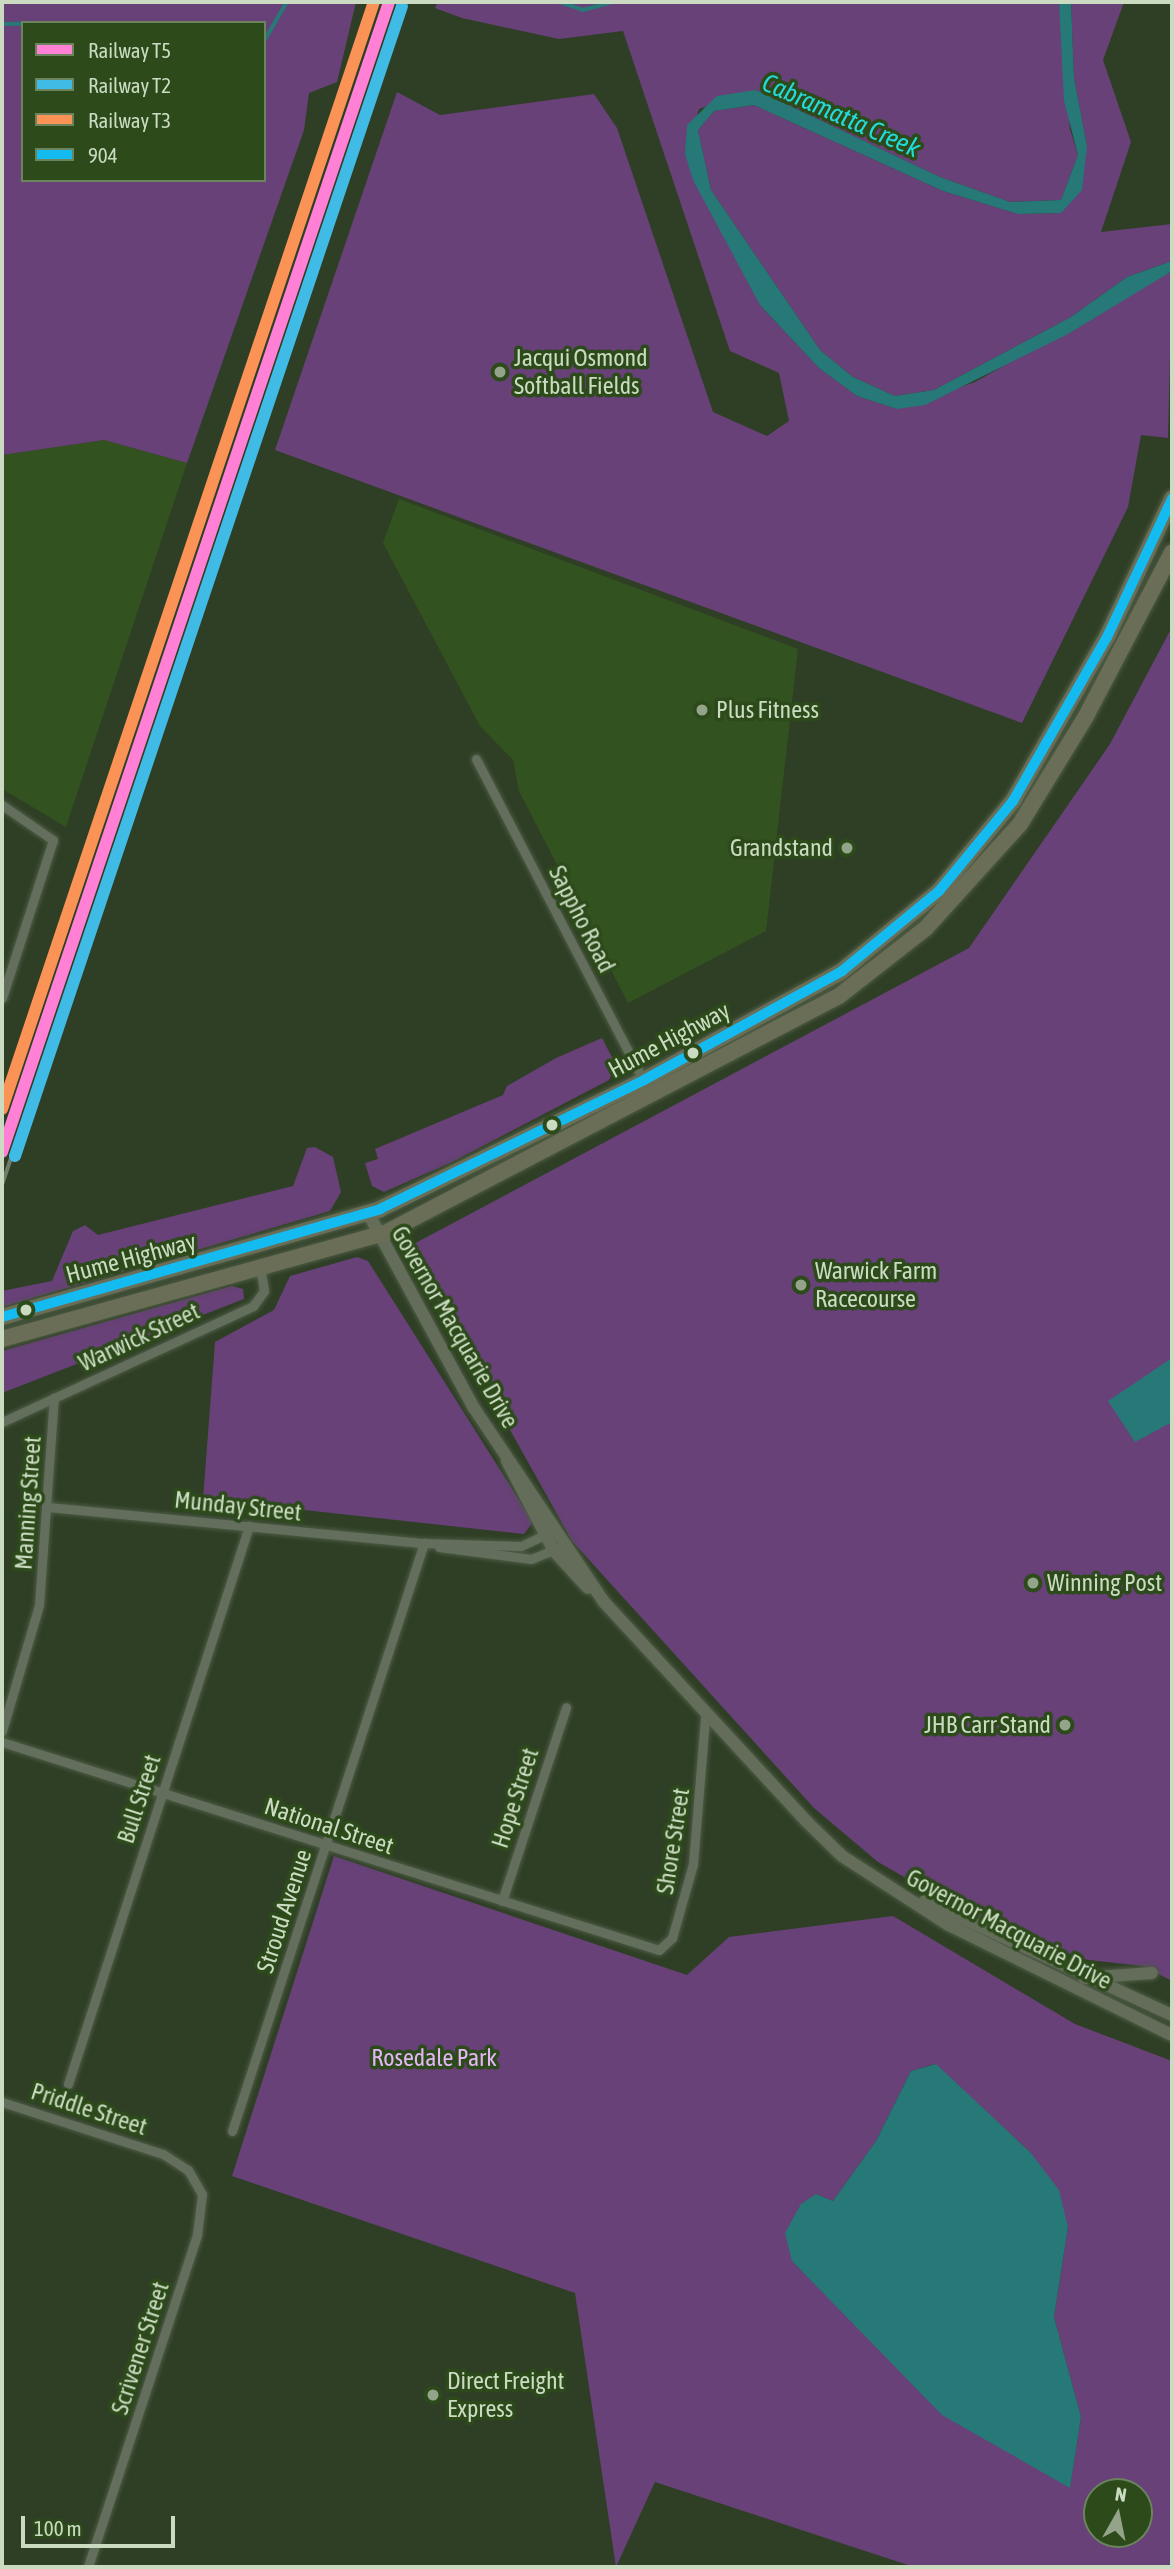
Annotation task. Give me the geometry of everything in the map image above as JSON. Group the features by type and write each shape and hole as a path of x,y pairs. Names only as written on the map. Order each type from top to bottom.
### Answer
{"highway":[{"name":"Hume Highway","path":"2,1317 368,1213 644,1080 807,992 914,915 994,828 1068,710 1172,499"},
{"name":"Hume Highway","path":"2,1339 377,1236 653,1098 811,1014 894,957 975,879 1020,824 1085,718 1172,552"},
{"path":"1068,710 1085,718"}],"main road":[{"name":"Governor Macquarie Drive","path":"368,1213 377,1236 559,1548 705,1717 835,1845 947,1924 1172,2035"},
{"name":"Governor Macquarie Drive","path":"835,1845 931,1905 1084,1978 1172,2015"},
{"path":"1084,1978 1153,1973"}],"street":[{"name":"Sappho Road","path":"476,759 653,1098"},
{"path":"2,805 48,832 53,843 2,998"},
{"path":"2,965 12,968"},
{"name":"Warwick Street","path":"2,1422 253,1306 264,1291 260,1266"},
{"name":"Manning Street","path":"2,1731 39,1605 54,1398"},
{"name":"Munday Street","path":"48,1507 424,1543 505,1547 549,1533"},
{"name":"Bull Street","path":"68,2084 248,1526"},
{"name":"Munday Street","path":"424,1543 519,1559 559,1548"},
{"name":"Stroud Avenue","path":"232,2131 424,1543"},
{"name":"Hope Street","path":"502,1901 566,1707"},
{"name":"Shore Street","path":"644,1947 659,1950 672,1938 698,1838 705,1717"},
{"name":"National Street","path":"2,1742 644,1947"},
{"name":"Priddle Street","path":"2,2102 163,2154"},
{"name":"Scrivener Street","path":"88,2567 201,2222 197,2182 163,2154"}],"shaded area":[{"path":"104,440 187,463 66,827 2,789 2,455"},
{"path":"399,499 798,649 766,931 628,1003 519,791 513,760 480,726 383,543"}],"green space":[{"path":"2,2 356,2 337,82 309,93 304,130 187,463 104,440 2,455"},
{"name":"Jacqui Osmond Softball Fields","path":"438,2 1059,2 1070,129 1078,155 1061,200 1010,202 940,177 756,90 699,109 685,154 760,305 819,368 857,396 897,409 975,382 1172,271 1168,438 1141,435 1128,507 1022,723 275,450 397,92 440,115 594,94 617,128 713,412 767,436 789,421 779,373 730,351 623,31 559,39 462,18 435,8"},
{"path":"1071,2 1124,2 1103,60 1131,142 1101,232 1172,224 1172,261 1127,277 1071,317 934,390 895,396 853,377 820,350 711,190 698,130 714,111 754,105 943,191 1018,214 1061,213 1087,146 1074,78"},
{"name":"Warwick Farm Racecourse","path":"1172,627 1172,1981 1143,1966 1088,1960 1024,1938 960,1909 878,1862 814,1808 572,1541 408,1247 969,948 1110,744"},
{"path":"602,1038 616,1065 609,1080 452,1162 384,1192 372,1186 365,1163 378,1159 375,1149 503,1095 507,1086 556,1058"},
{"path":"315,1147 333,1157 341,1192 330,1211 2,1307 2,1291 52,1281 73,1231 85,1225 98,1235 293,1186 307,1148"},
{"path":"357,1257 368,1261 533,1522 524,1534 203,1499 215,1342 274,1310 290,1276"},
{"path":"232,1286 243,1289 244,1299 2,1393 2,1351"},
{"name":"Rosedale Park","path":"334,1856 687,1975 729,1937 893,1916 1075,2024 1172,2061 1172,2567 914,2567 655,2482 616,2567 575,2293 232,2176","holes":["935,2064 1030,2152 1068,2227 1054,2317 1081,2417 1070,2487 1002,2448 891,2360 792,2261 816,2194 833,2201 876,2141 911,2071"]}],"water":[{"path":"1059,2 1071,2 1074,78 1087,146 1082,190 1061,213 1018,214 943,191 754,105 714,111 698,130 711,190 820,350 853,377 895,396 934,390 1071,317 1127,277 1172,261 1172,271 1068,334 925,405 897,409 857,396 819,368 760,305 693,180 685,154 687,125 717,96 756,90 940,177 1010,202 1061,200 1078,155 1064,101"},
{"path":"1172,1358 1172,1422 1135,1442 1108,1401"},
{"path":"936,2064 1030,2152 1059,2190 1068,2227 1054,2317 1081,2417 1070,2488 942,2415 792,2261 785,2233 801,2204 816,2194 833,2201 876,2141 911,2071"}],"waterway":[{"name":"Cabramatta Creek","path":"266,38 287,2"},
{"name":"Cabramatta Creek","path":"560,2 583,10 612,2"},
{"name":"Cabramatta Creek","path":"2,24 21,24"}],"railway":[{"path":"2,1185 400,2"}],"rail line":[{"name":"T3","path":"2,1109 374,2"},
{"name":"T5","path":"2,1152 389,2"},
{"name":"T2","path":"15,1156 402,6"}],"transit line":[{"name":"904","path":"2,1317 380,1209 644,1080 842,971 939,891 1013,801 1107,637 1172,499"}],"place":[{"name":"Jacqui Osmond Softball Fields","path":"500,372"},
{"name":"Plus Fitness","path":"702,710"},
{"name":"Grandstand","path":"847,848"},
{"name":"Warwick Farm Racecourse","path":"801,1285"},
{"name":"Winning Post","path":"1033,1583"},
{"name":"JHB Carr Stand","path":"1065,1725"},
{"name":"Direct Freight Express","path":"433,2395"}]}
